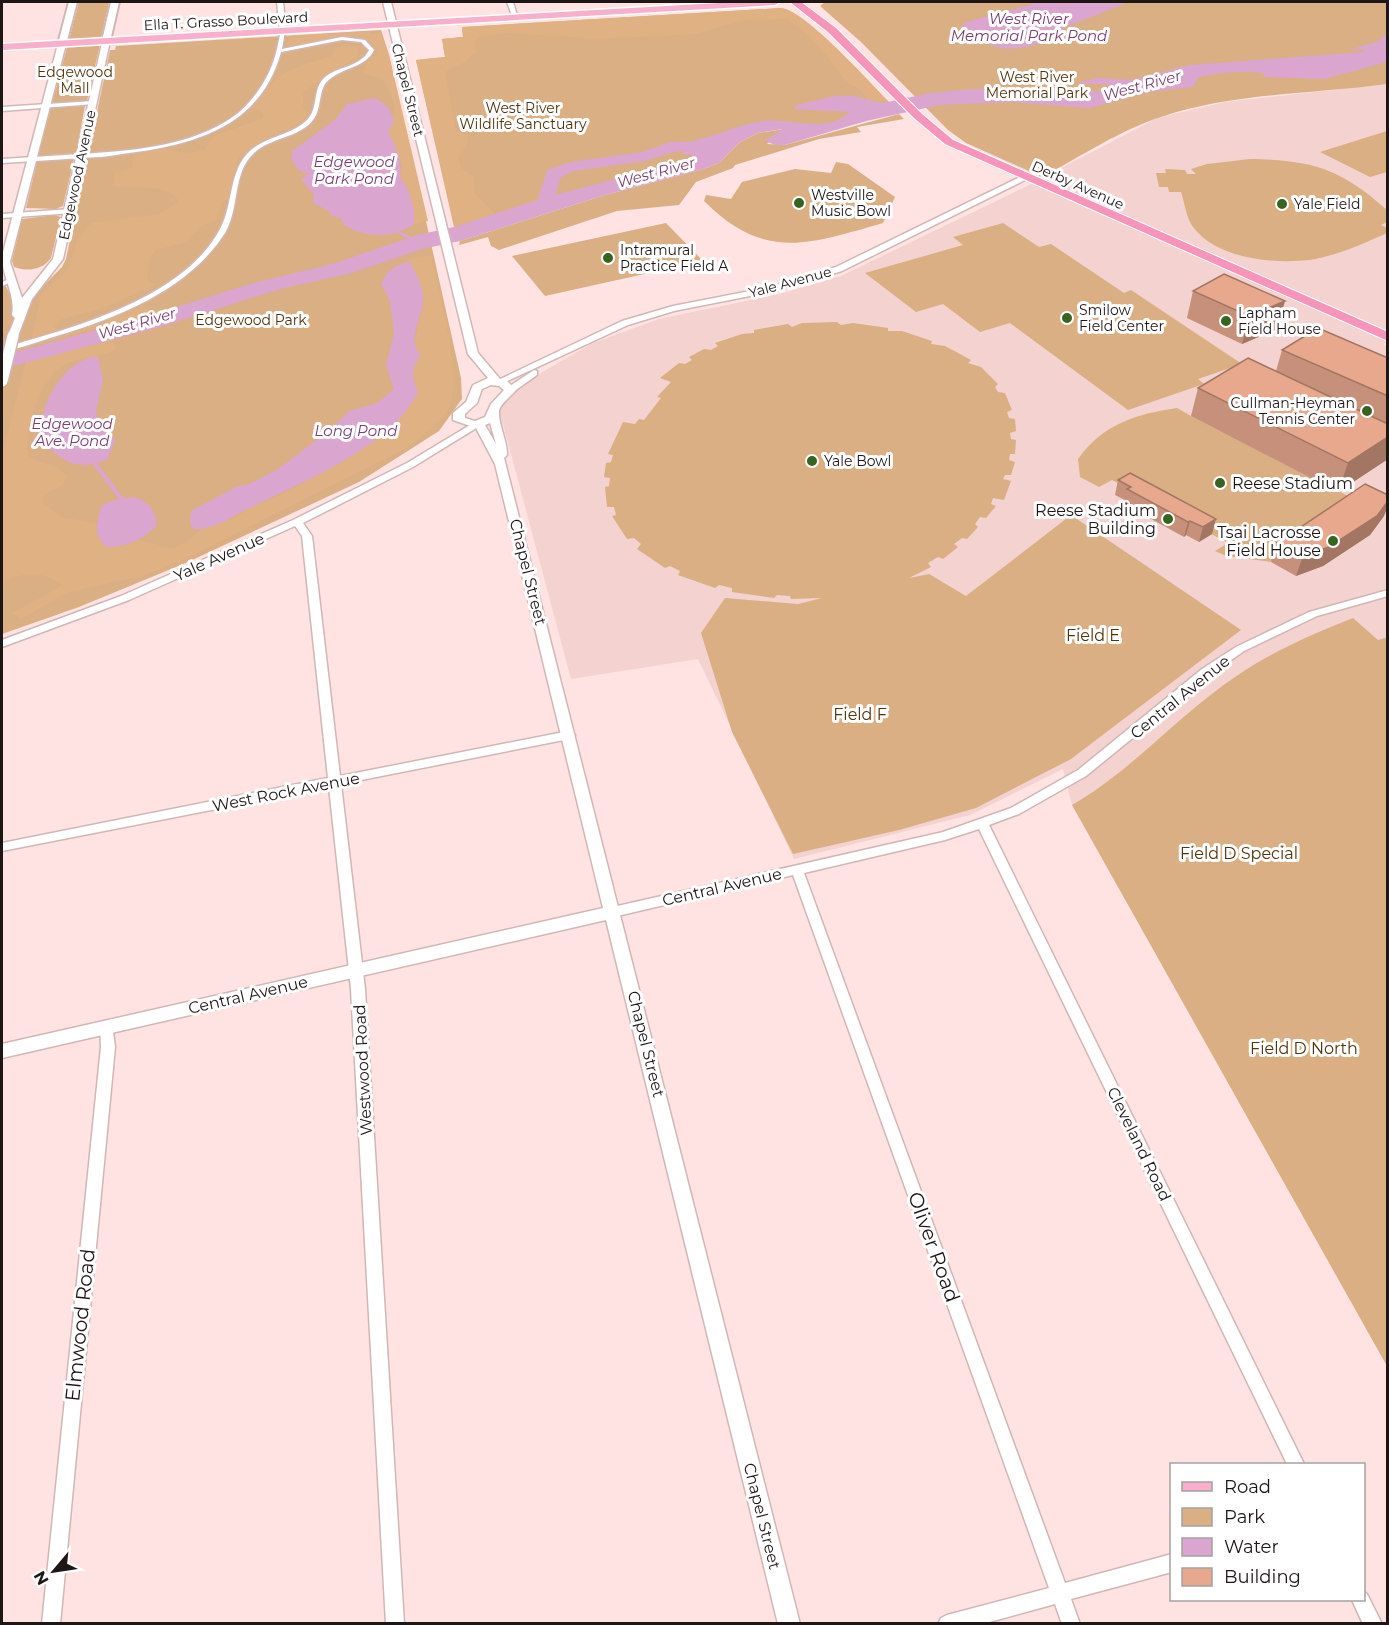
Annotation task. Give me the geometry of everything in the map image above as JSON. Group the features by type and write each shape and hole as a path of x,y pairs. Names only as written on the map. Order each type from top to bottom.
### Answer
{"highway":[{"name":"Derby Avenue","path":"795,2 832,30 918,116 949,142 1025,178 1388,337"}],"main road":[{"name":"Edgewood Avenue","path":"62,44 73,2"},
{"name":"Edgewood Avenue","path":"106,41 115,2"},
{"name":"Ella T. Grasso Boulevard","path":"2,47 775,2"}],"street":[{"path":"2,161 81,156 163,144 226,124 240,115 271,73 283,31 280,2"},
{"name":"Chapel Street","path":"387,2 473,354 497,382 510,390"},
{"path":"510,2 516,18"},
{"path":"2,350 108,315 152,294 184,273 211,248 225,228 245,159 263,143 309,121 318,110 319,90 325,80 366,59 372,50 363,41 341,38 323,41 304,48 279,51"},
{"name":"Edgewood Avenue","path":"13,336 27,298 58,259 106,41"},
{"name":"Edgewood Avenue","path":"2,381 19,304 7,282 5,262 62,44"},
{"path":"2,109 93,103"},
{"name":"Yale Avenue","path":"497,382 545,361 604,330 643,317 772,289 838,269 1025,178"},
{"path":"2,216 70,211"},
{"name":"Chapel Street","path":"473,354 469,361 479,380 477,387"},
{"name":"Yale Avenue","path":"510,390 545,361"},
{"path":"497,382 477,387 471,403 459,412 459,420 477,424 486,422 493,415 495,406 510,390"},
{"name":"Chapel Street","path":"493,415 502,445 501,464"},
{"name":"Yale Avenue","path":"429,453 459,420"},
{"name":"Chapel Street","path":"477,424 501,464 789,1623"},
{"name":"Yale Avenue","path":"2,644 125,598 297,522 429,453 477,424"},
{"name":"Westwood Road","path":"297,522 307,536 356,971 395,1623"},
{"name":"Central Avenue","path":"2,1052 945,836 982,824 1038,799 1082,773 1206,672 1248,645 1313,614 1388,593"},
{"name":"West Rock Avenue","path":"2,847 569,735"},
{"name":"Cleveland Road","path":"982,824 1296,1463"},
{"name":"Oliver Road","path":"797,870 1071,1623"},
{"name":"Elmwood Road","path":"51,1623 108,1047 107,1027"},
{"path":"947,1623 1170,1564"},
{"path":"1362,1601 1373,1623"}],"shaded area":[{"path":"781,8 792,12 820,33 888,101 868,101 861,91 845,80 811,39 788,19 741,21 696,34 597,39 508,33 479,37 474,43 477,51 465,62 445,72 456,131 468,136 467,145 458,158 462,169 474,177 475,194 495,214 454,227 416,60 445,57 442,39 463,37 462,27"},
{"path":"370,31 370,34 381,33 389,55 428,221 414,224 409,191 400,176 402,166 388,132 394,119 394,106 390,92 383,79 364,74 367,62 377,53 375,45 355,36 344,36 290,49 285,45 288,36"},
{"path":"344,46 358,48 357,57 303,92 303,106 308,116 297,125 266,138 238,158 228,199 222,202 216,221 202,225 186,242 156,250 149,259 147,279 152,284 159,283 103,308 60,320 55,326 56,331 31,339 41,295 67,270 77,240 91,223 159,214 178,202 169,192 139,187 113,187 115,172 132,168 133,154 164,149 188,153 204,150 214,136 263,118 262,112 251,108 278,77 300,66 332,56 335,48"},
{"path":"1387,84 1388,342 1383,344 1388,346 1387,1366 1072,805 1063,769 970,815 794,859 698,659 571,679 499,409 515,392 544,371 593,343 659,319 780,294 841,276 1025,187 1157,118 1225,102"},
{"path":"431,255 444,311 454,379 448,410 429,430 407,448 185,559 143,576 69,592 21,619 12,613 63,585 47,577 33,574 2,581 2,454 26,362 112,340 117,349 68,363 49,379 35,405 31,419 28,433 29,458 56,467 67,476 63,485 45,494 42,502 62,517 96,523 98,538 121,547 138,540 172,548 187,542 201,529 232,519 343,462 375,439 417,392 413,353 423,297 419,282 407,259"},
{"path":"144,306 154,314 40,343"}],"green space":[{"name":"Edgewood Mall","path":"79,2 109,2 101,38 69,40"},
{"name":"West River Memorial Park","path":"825,2 1387,2 1387,84 1273,95 1188,109 1130,129 1042,177 966,143 948,130 861,42 820,6"},
{"name":"West River Wildlife Sanctuary","path":"781,8 792,12 822,35 893,106 835,125 773,126 742,131 704,159 456,233 416,60 445,57 442,39 463,37 462,27"},
{"name":"Edgewood Park","path":"381,30 389,55 461,378 462,399 439,431 359,482 188,562 79,607 2,634 2,279 11,296 35,294 62,267 66,259 110,50 115,50 116,46"},
{"name":"Edgewood Mall","path":"100,45 87,101 52,103 67,47"},
{"name":"Edgewood Mall","path":"85,106 76,153 38,156 51,108"},
{"path":"899,114 904,119 857,127 861,132 819,139 735,165 733,168 696,182 679,205 617,211 499,250 491,246 488,237 459,245 460,241 605,195 719,163 740,142 758,133 784,129 767,144 785,145"},
{"path":"1387,131 1387,172 1370,177 1320,152"},
{"path":"74,159 63,206 56,209 26,208 37,162"},
{"name":"Yale Field","path":"1250,159 1291,161 1308,165 1324,169 1354,184 1387,210 1387,222 1381,225 1387,228 1387,233 1339,253 1309,260 1279,261 1246,257 1231,253 1203,238 1193,227 1187,215 1181,192 1169,192 1168,187 1159,187 1156,173 1166,173 1165,169 1185,170 1187,174 1196,174 1191,169 1207,164"},
{"name":"Westville Music Bowl","path":"836,162 848,164 895,197 883,223 832,237 789,243 768,240 747,233 726,220 704,201 706,195 731,199 742,182 795,169 831,173"},
{"path":"55,215 61,217 51,258 34,269 14,267 12,261 22,219"},
{"name":"Intramural Practice Field A","path":"666,223 703,261 545,296 512,256"},
{"name":"Smilow Field Center","path":"1003,223 1039,247 1051,244 1124,293 1131,290 1242,364 1198,379 1204,384 1128,410 1010,323 980,332 943,304 916,312 865,273 963,245 953,237"},
{"path":"837,322 841,325 853,323 888,328 888,331 902,331 932,341 931,344 945,346 971,360 968,363 981,367 998,384 995,387 998,392 1005,393 1012,410 1007,412 1009,418 1015,419 1016,431 1010,433 1011,439 1016,440 1015,454 1010,454 1009,460 1015,462 1011,475 1005,475 1003,479 1011,481 1004,500 993,498 991,504 996,506 986,518 980,517 975,524 978,527 967,539 962,538 954,544 958,547 943,559 938,557 928,563 931,567 909,578 929,574 966,596 1071,515 1241,630 1071,759 976,808 899,830 793,854 732,732 701,633 725,598 798,604 822,598 791,599 790,596 777,595 774,598 732,592 732,588 719,585 715,588 678,575 680,571 670,566 665,568 637,549 641,544 634,538 627,539 612,516 616,515 614,507 607,507 605,487 609,486 610,478 604,477 606,463 611,462 613,455 608,454 623,422 635,424 639,419 644,420 661,398 657,397 671,382 660,378 679,363 685,364 692,360 689,357 704,349 711,350 718,346 715,343 742,334 754,333 754,330 788,324 792,327 802,323"},
{"name":"Reese Stadium","path":"1177,408 1356,500 1272,562 1226,556 1215,551 1228,543 1112,480 1099,487 1080,477 1078,459 1098,437 1134,418"},
{"path":"1353,618 1378,640 1388,637 1387,1366 1072,805 1136,759 1216,690 1251,666 1308,637"}],"water":[{"name":"West River Memorial Park Pond","path":"1038,2 1129,2 1063,28 1066,32 1038,44 1014,49 990,45 962,30 961,26 965,23"},
{"name":"West River","path":"1387,33 1387,62 1324,79 1263,77 1265,74 1251,72 1222,73 1199,77 1193,87 1149,92 1090,108 1010,102 939,105 866,121 785,145 775,145 765,141 783,129 758,133 740,142 719,163 700,170 605,195 460,241 422,249 352,273 280,289 160,327 2,369 2,356 154,314 250,284 332,264 417,235 454,227 547,197 695,158 696,156 683,154 692,141 736,127 764,121 820,124 841,119 849,112 793,109 797,105 834,96 853,96 883,103 930,93 973,89 1111,91 1113,85 1076,83 1098,78 1131,80 1190,65 1364,52 1365,50 1350,49 1377,42"},
{"name":"Edgewood Park Pond","path":"374,98 384,104 393,118 394,122 388,132 398,153 400,176 414,211 414,224 397,232 379,235 352,229 344,225 341,218 332,216 329,211 313,203 314,195 301,179 308,174 298,170 291,158 292,151 335,120 347,104"},
{"name":"Long Pond","path":"409,262 421,287 423,304 415,335 417,349 421,355 413,373 418,392 405,412 388,430 344,461 223,522 202,529 194,529 190,524 191,511 236,487 249,484 278,469 331,429 349,411 377,403 394,389 386,365 394,333 390,301 381,284 392,269"},
{"name":"Edgewood Ave. Pond","path":"91,357 98,357 103,379 96,411 98,421 109,428 115,441 107,460 80,465 66,460 43,444 43,418 46,405 59,381 68,371"},
{"path":"135,497 150,507 157,525 134,542 106,547 97,532 102,505 121,498"}],"building":[{"path":"1224,274 1285,301 1249,316 1193,291"},
{"path":"1318,328 1388,358 1388,396 1282,350"},
{"path":"1248,358 1388,424 1388,437 1348,463 1198,388"},
{"path":"1130,473 1216,519 1203,527 1188,522 1127,489 1131,487 1118,480"},
{"path":"1365,484 1388,495 1388,501 1377,516 1329,547 1303,556 1277,543"}],"waterway":[{"name":"West River","path":"545,205 553,174 571,167 645,156 671,147 723,146"},
{"path":"400,233 416,241"},
{"path":"95,464 121,498"}],"place":[{"name":"Westville Music Bowl","path":"799,203"},
{"name":"Yale Field","path":"1282,204"},
{"name":"Intramural Practice Field A","path":"608,258"},
{"name":"Smilow Field Center","path":"1067,318"},
{"name":"Lapham Field House","path":"1226,321"},
{"name":"Cullman-Heyman Tennis Center","path":"1367,411"},
{"name":"Yale Bowl","path":"812,461"},
{"name":"Reese Stadium","path":"1220,483"},
{"name":"Reese Stadium Building","path":"1168,519"},
{"name":"Tsai Lacrosse Field House","path":"1333,541"}],"park label":[{"name":"Field E","path":"1093,635"},
{"name":"Field F","path":"860,714"},
{"name":"Field D Special","path":"1239,853"},
{"name":"Field D North","path":"1304,1048"}]}
